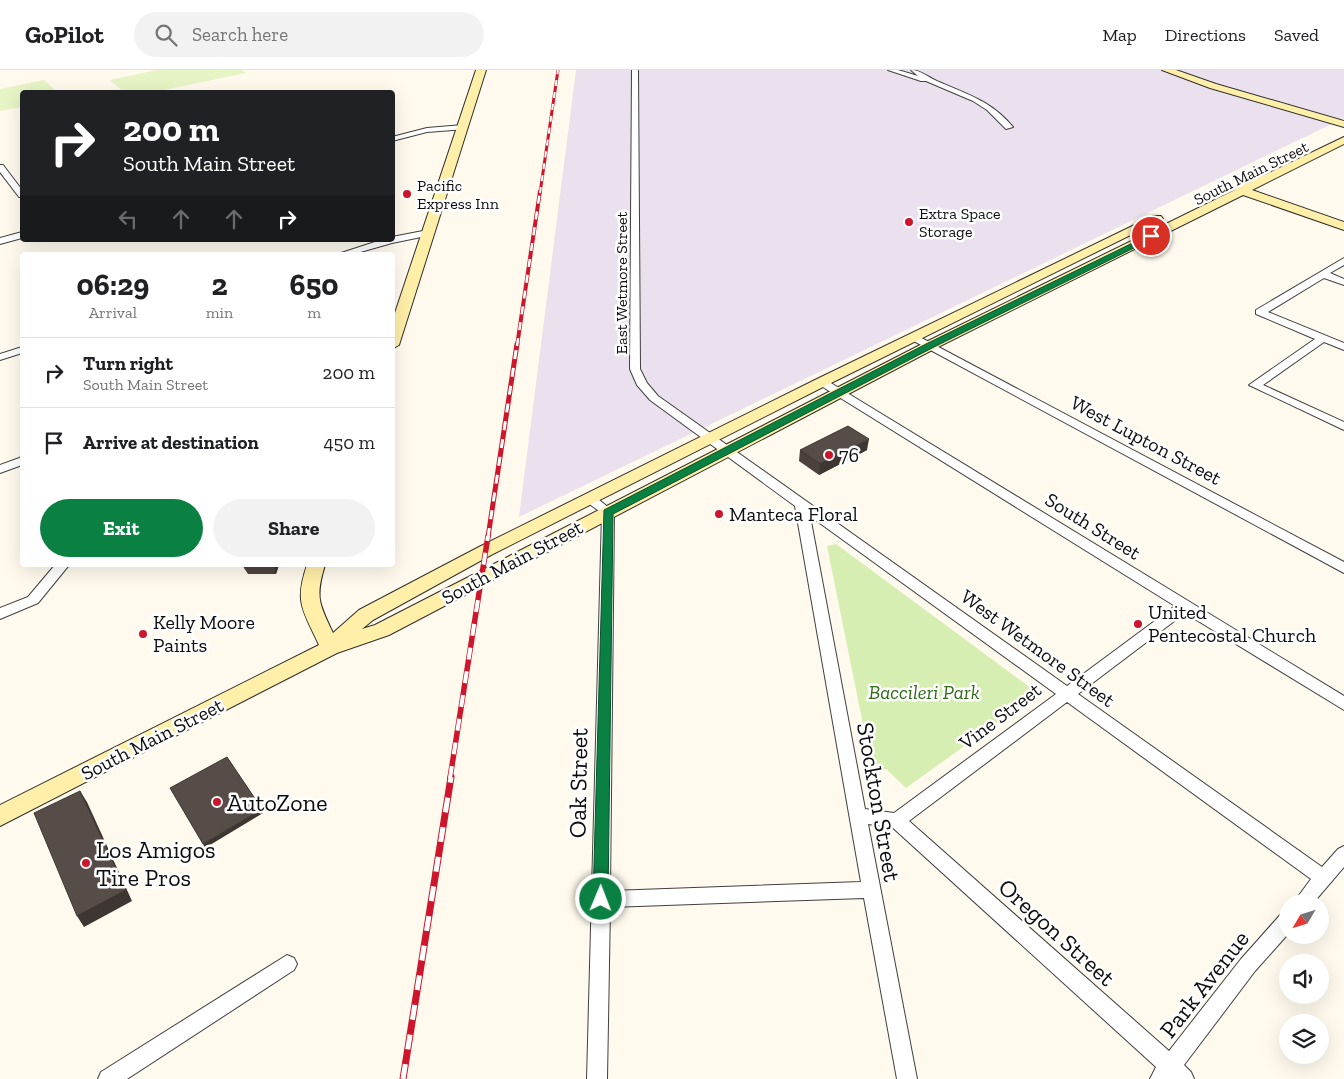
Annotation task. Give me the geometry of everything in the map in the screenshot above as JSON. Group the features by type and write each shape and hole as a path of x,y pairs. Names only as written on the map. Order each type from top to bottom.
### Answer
{"main road":[{"path":"395,334 481,70"},
{"path":"1167,70 1213,86 1344,125"},
{"path":"1182,70 1344,118"},
{"name":"South Main Street","path":"330,648 366,615 485,551 710,437 1103,246 1344,125"},
{"name":"South Main Street","path":"0,816 330,648 382,630 931,345 1344,140"},
{"path":"1255,171 1254,175 1240,186 1241,190 1344,226"},
{"path":"1103,246 1119,253"},
{"path":"315,567 309,586 310,605 330,648"}],"street":[{"name":"East Wetmore Street","path":"635,70 635,368 639,381 654,398 730,451"},
{"path":"891,70 977,99 988,106 1009,127"},
{"path":"914,70 927,81"},
{"path":"395,139 427,130 463,127"},
{"path":"2,171 20,194"},
{"path":"395,239 428,233"},
{"path":"0,241 20,236"},
{"path":"350,252 385,242"},
{"path":"1344,260 1260,312 1344,347"},
{"path":"1323,274 1344,282"},
{"path":"914,337 931,345"},
{"path":"1323,338 1255,385 1344,426"},
{"name":"West Lupton Street","path":"931,345 1344,568"},
{"path":"0,357 20,351"},
{"name":"South Street","path":"822,382 1344,704"},
{"name":"West Wetmore Street","path":"730,451 1324,878"},
{"path":"0,469 20,462"},
{"path":"589,498 608,512"},
{"name":"Stockton Street","path":"801,502 859,815 870,890 907,1079"},
{"name":"Oak Street","path":"597,1079 608,512"},
{"path":"0,614 33,600 60,567"},
{"name":"Vine Street","path":"897,821 1185,606"},
{"path":"859,815 897,821"},
{"name":"Oregon Street","path":"897,821 1171,1075"},
{"path":"1310,894 1344,854"},
{"path":"601,899 870,890"},
{"name":"Park Avenue","path":"1171,1075 1248,965 1279,930"},
{"path":"108,1079 288,964"}],"shaded area":[{"path":"576,70 1344,70 1344,118 519,517"}],"green space":[{"path":"157,70 242,70 246,73 164,90 122,90 110,80"},
{"path":"44,80 55,90 20,90 20,107 0,111 0,89"},
{"name":"Baccileri Park","path":"836,544 1031,688 1034,696 906,788 886,769 872,769 827,546"}],"building":[{"path":"848,426 869,439 820,464 800,450"},
{"name":"AutoZone","path":"227,757 262,809 203,844 170,788"},
{"name":"Los Amigos Tire Pros","path":"80,791 126,890 77,916 34,813"}],"railway":[{"path":"540,193 558,70"},
{"path":"517,346 540,191"},
{"path":"488,537 517,344"},
{"path":"450,778 488,536"},
{"path":"403,1079 451,777"}],"place":[{"name":"Pacific Express Inn","path":"407,194"},
{"name":"Extra Space Storage","path":"909,222"},
{"name":"76","path":"829,455"},
{"name":"Manteca Floral","path":"719,514"},
{"name":"United Pentecostal Church","path":"1138,624"},
{"name":"Kelly Moore Paints","path":"143,634"},
{"name":"AutoZone","path":"217,802"},
{"name":"Los Amigos Tire Pros","path":"86,863"}],"route":[{"path":"601,899 608,512 730,451 931,345 1151,236"}]}
